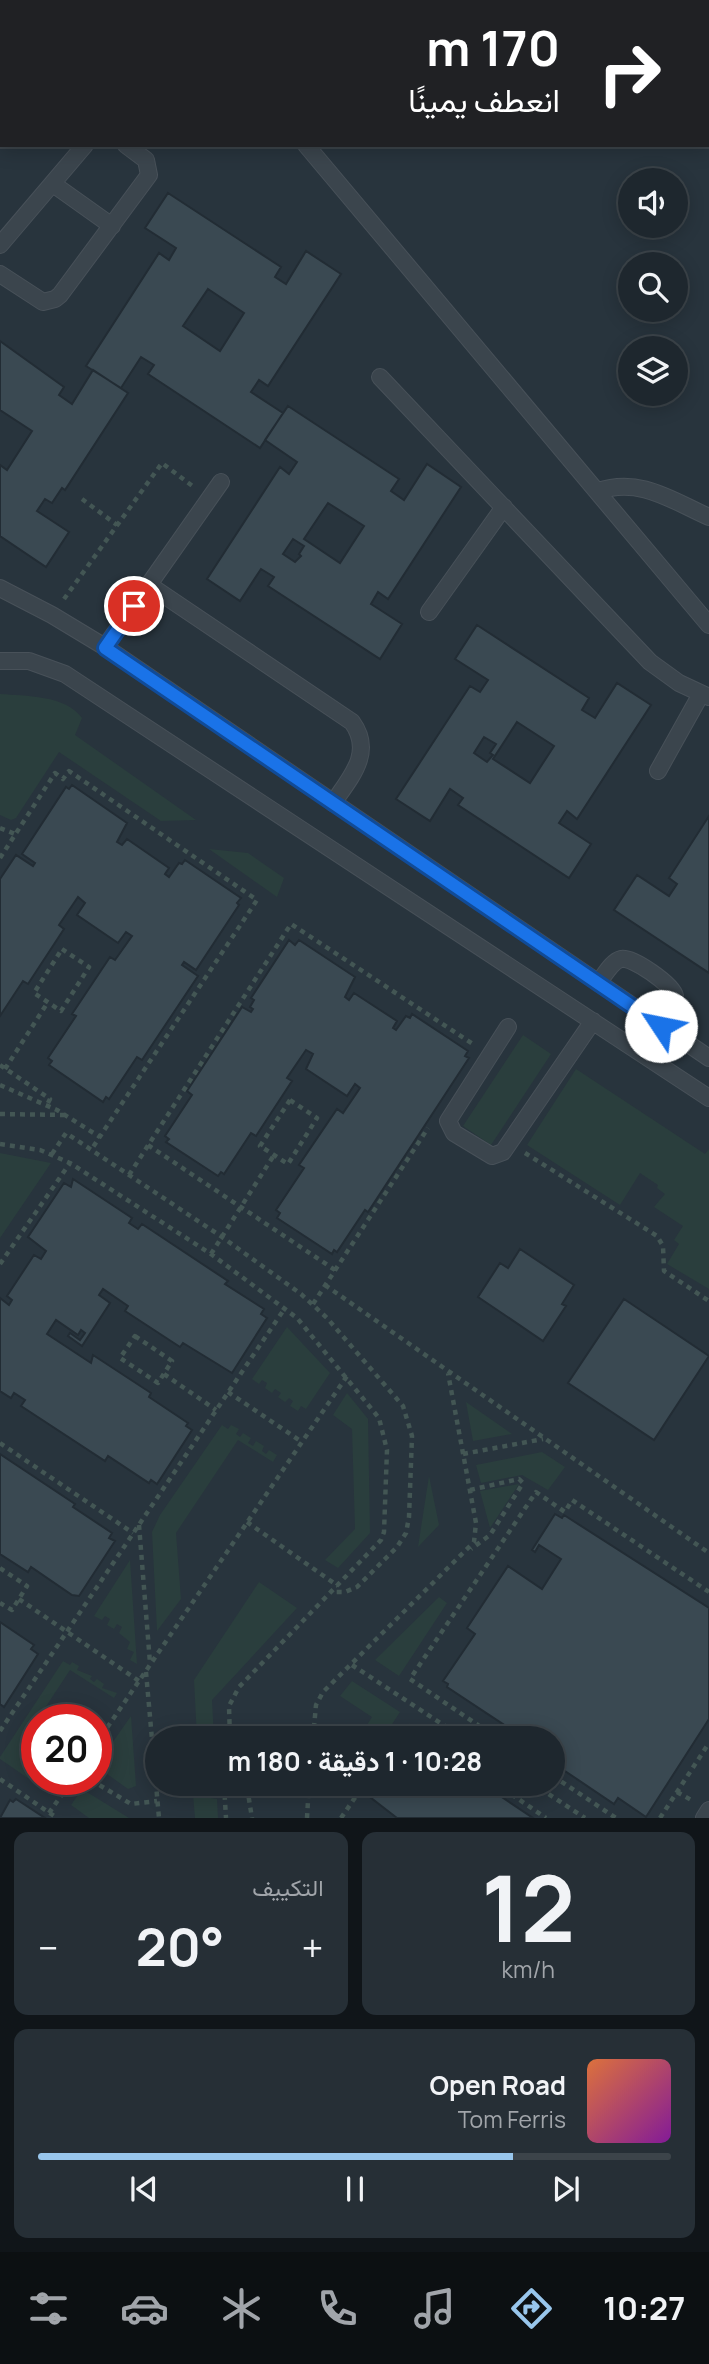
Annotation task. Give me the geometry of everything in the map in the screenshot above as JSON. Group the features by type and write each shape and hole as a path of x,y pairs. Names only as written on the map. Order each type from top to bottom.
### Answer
{"lane":[{"path":"0,245 83,147"},
{"path":"0,274 37,299 49,302 55,299 149,175 146,160 129,147"},
{"path":"308,147 709,625"},
{"path":"53,184 112,226"},
{"path":"380,377 650,662 679,683 705,696 658,771"},
{"path":"105,648 221,482"},
{"path":"598,491 613,486 637,486 709,517"},
{"path":"429,612 504,507"},
{"path":"149,585 346,715 352,722 361,738 361,757 358,766 333,803"},
{"path":"4,595 52,615 105,648 709,1058"},
{"path":"0,661 29,661 65,674 709,1098"},
{"path":"598,983 617,961 625,958 634,961 669,985 674,993 675,1002 661,1026"},
{"path":"508,1027 449,1116 449,1125 454,1133 492,1156 500,1155 509,1143 593,1021"},
{"path":"704,1818 709,1810"}],"path":[{"path":"52,615 162,463 210,498"},
{"path":"82,499 117,525"},
{"path":"0,858 55,773 63,779 69,771 257,900 92,1150"},
{"path":"0,828 15,835"},
{"path":"129,1175 291,924 490,1054"},
{"path":"62,949 89,967 61,1011 48,1002 34,993 62,949"},
{"path":"47,1105 50,1099 3,1067 48,1002"},
{"path":"0,1085 47,1105 100,1137"},
{"path":"290,1100 317,1118 288,1164 274,1155 260,1146 290,1100"},
{"path":"0,1114 66,1115"},
{"path":"313,1304 435,1118"},
{"path":"52,1154 66,1133 222,1237 313,1304 396,1397 407,1415 412,1436 410,1517 402,1541 357,1587 345,1592 332,1592"},
{"path":"509,1143 657,1236 663,1246 664,1270 709,1301"},
{"path":"0,1144 52,1154 69,1163 211,1254 285,1307 308,1329 375,1409 383,1427 387,1450 384,1524 378,1546 239,1687 229,1706 230,1726"},
{"path":"148,1145 335,1270"},
{"path":"211,1254 274,1155"},
{"path":"0,1263 69,1163"},
{"path":"325,1285 709,1553"},
{"path":"0,1731 285,1307"},
{"path":"135,1336 172,1362 164,1374 158,1384 120,1358 135,1336"},
{"path":"448,1372 477,1533 468,1550"},
{"path":"164,1374 216,1410"},
{"path":"112,1721 347,1376"},
{"path":"228,1392 302,1442"},
{"path":"463,1454 544,1439"},
{"path":"0,1443 133,1533"},
{"path":"314,1726 319,1698 468,1550 490,1535 523,1483 519,1479 470,1490"},
{"path":"479,1726 410,1679 536,1492 565,1511 572,1500 709,1592"},
{"path":"247,1522 339,1586"},
{"path":"139,1524 150,1664"},
{"path":"0,1568 27,1586 12,1610 0,1603"},
{"path":"19,1599 139,1681"},
{"path":"352,1665 445,1726"},
{"path":"145,1671 151,1726"},
{"path":"660,1818 709,1743"},
{"path":"0,1779 57,1818"},
{"path":"565,1784 616,1818"},
{"path":"112,1793 131,1804 157,1801"},
{"path":"49,1813 62,1795"},
{"path":"157,1796 159,1818"},
{"path":"225,1796 226,1818"},
{"path":"248,1796 252,1818"},
{"path":"307,1818 308,1796"},
{"path":"341,1818 356,1796"},
{"path":"514,1796 546,1818"},
{"path":"552,1796 585,1818"}],"green space":[{"path":"0,694 44,698 75,710 82,718 75,735 196,820 161,821 59,752 16,818 11,820 0,815"},
{"path":"209,849 248,853 284,878 277,897"},
{"path":"523,1035 551,1054 491,1145 463,1126"},
{"path":"576,1069 705,1154 709,1149 709,1289 667,1264 679,1244 674,1240 683,1226 654,1207 665,1194 657,1188 658,1185 640,1173 620,1205 527,1145"},
{"path":"0,1153 51,1163 0,1238"},
{"path":"287,1327 330,1373 306,1409 301,1406 298,1411 290,1406 293,1401 289,1398 285,1402 278,1397 281,1393 275,1389 272,1393 265,1388 267,1383 262,1380 259,1384 252,1379"},
{"path":"347,1393 368,1419 370,1533 338,1568 325,1560 355,1529 352,1429 333,1415"},
{"path":"466,1402 512,1434 473,1441"},
{"path":"222,1425 228,1429 231,1425 239,1429 236,1434 240,1437 243,1433 251,1438 248,1443 253,1446 256,1441 264,1446 262,1451 266,1454 269,1450 277,1455 273,1462 238,1440 176,1533 181,1599 157,1631 152,1532 160,1515"},
{"path":"542,1452 565,1467 548,1490 522,1475 481,1483 476,1465"},
{"path":"429,1476 439,1525 418,1547"},
{"path":"519,1484 490,1528 480,1491"},
{"path":"130,1560 137,1664 130,1660 134,1652 127,1649 130,1642 119,1633 122,1627 117,1624 114,1629 107,1625 110,1619 105,1616 102,1620 94,1616"},
{"path":"259,1582 297,1608 212,1700 213,1726 196,1726 194,1680"},
{"path":"439,1597 447,1603 399,1676 375,1660"},
{"path":"63,1661 79,1666 77,1670 92,1676 90,1679 94,1682 97,1679 104,1684 102,1688 117,1693 114,1698 70,1670 48,1704 35,1704"},
{"path":"352,1681 400,1712 391,1726 366,1726 372,1717 340,1696"},
{"path":"131,1716 136,1786 128,1789 112,1778 112,1743"},
{"path":"21,1725 21,1773 0,1757"},
{"path":"78,1795 92,1795 129,1818 89,1818 71,1805"},
{"path":"193,1796 217,1799 218,1818 195,1818"}],"building":[{"path":"168,193 281,267 275,277 286,284 306,251 341,274 268,386 259,380 251,392 283,413 260,448 148,374 154,365 141,357 121,388 86,366 159,253 169,260 176,248 145,228","holes":["208,289 244,313 220,351 183,326"]},
{"path":"0,341 64,387 59,395 72,404 93,370 128,393 65,490 62,488 52,503 45,499 37,511 69,532 46,567 0,536 0,465 7,470 32,431 0,410"},
{"path":"288,406 399,479 391,491 404,500 427,464 461,487 388,599 378,592 371,604 402,624 380,659 268,586 274,577 261,569 240,601 207,579 280,467 289,474 297,462 265,440","holes":["328,503 364,526 340,563 304,539","293,539 304,546 299,554 301,556 295,562 283,554"]},
{"path":"477,625 589,698 582,710 595,718 617,683 651,705 577,819 567,811 559,823 591,844 569,878 458,805 463,798 450,789 430,821 396,799 470,686 480,692 488,680 455,659","holes":["517,722 554,746 530,783 493,759","484,737 496,744 490,753 493,755 487,762 474,753"]},
{"path":"72,785 127,823 117,842 122,845 127,839 169,868 165,874 169,877 179,863 182,864 185,860 241,898 196,970 184,962 182,965 198,976 142,1060 137,1057 109,1099 106,1097 103,1102 49,1065 52,1061 48,1058 76,1016 72,1014 110,957 115,960 132,936 126,932 118,943 77,915 85,903 78,897 59,925 64,929 28,984 23,981 0,1016 0,879 16,855 33,866 35,863 22,854 66,787 69,789"},
{"path":"709,816 709,973 614,910 637,875 669,896 677,884 669,878"},
{"path":"289,940 295,945 299,940 355,977 345,997 349,1000 354,993 397,1021 393,1028 396,1030 406,1016 410,1018 412,1014 468,1051 465,1056 469,1058 368,1212 365,1210 337,1252 334,1250 332,1254 277,1218 280,1213 276,1210 304,1168 299,1165 337,1109 343,1113 360,1088 355,1084 347,1096 306,1069 313,1054 306,1050 287,1078 292,1081 256,1136 251,1133 224,1174 221,1172 218,1176 166,1142 169,1139 165,1136 192,1095 187,1091 242,1007 251,1012 253,1009 250,1007 254,1000 251,998"},
{"path":"73,1179 132,1218 129,1223 138,1229 142,1224 228,1281 225,1284 264,1309 261,1314 267,1318 232,1373 183,1343 180,1347 125,1311 128,1306 103,1289 99,1295 110,1303 82,1346 68,1336 70,1333 80,1340 85,1333 81,1330 78,1335 56,1320 47,1334 91,1363 93,1355 151,1393 149,1397 188,1423 186,1426 192,1430 157,1484 151,1480 149,1483 108,1456 105,1461 21,1406 25,1400 14,1393 11,1398 0,1391 0,1298 9,1305 12,1300 7,1296 34,1255 41,1259 46,1251 28,1237 64,1183 71,1187"},
{"path":"520,1249 574,1285 562,1304 566,1306 543,1341 478,1297 500,1263 508,1268"},
{"path":"624,1299 709,1356 654,1440 568,1383"},
{"path":"0,1454 75,1504 73,1507 112,1533 109,1538 115,1541 79,1596 72,1595 31,1567 28,1572 0,1554"},
{"path":"555,1514 562,1518 564,1515 709,1608 709,1719 646,1817 618,1798 614,1804 565,1771 565,1726 506,1726 447,1687 448,1684 443,1681 475,1634 467,1628 508,1566 542,1589 561,1559 539,1545 535,1552 532,1550"},
{"path":"0,1622 34,1645 31,1649 38,1654 4,1707 0,1704"},
{"path":"369,1796 500,1796 533,1818 397,1818"},
{"path":"16,1799 45,1818 0,1818 10,1800 13,1802"}],"route":[{"path":"134,606 105,648 661,1026"}]}
